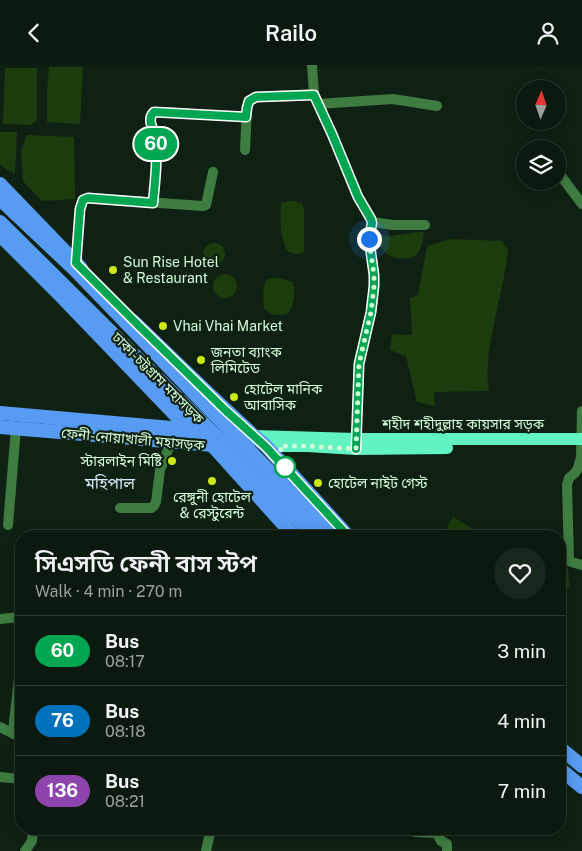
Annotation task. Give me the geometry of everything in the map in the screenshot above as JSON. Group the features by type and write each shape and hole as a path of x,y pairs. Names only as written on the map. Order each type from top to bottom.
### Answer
{"highway":[{"path":"0,184 144,332 266,447 342,530"},
{"name":"ঢাকা-চট্টগ্রাম মহাসড়ক","path":"0,199 74,269 326,530"},
{"name":"ঢাকা-চট্টগ্রাম মহাসড়ক","path":"0,222 308,530"},
{"path":"0,235 181,421 212,445 289,530"},
{"name":"ফেনী-নোয়াখালী মহাসড়ক","path":"0,413 254,436"},
{"name":"ফেনী-নোয়াখালী মহাসড়ক","path":"0,427 171,442 266,447"},
{"path":"566,754 582,766"},
{"path":"566,774 582,787"}],"main road":[{"name":"শহীদ শহীদুল্লাহ কায়সার সড়ক","path":"254,436 356,444"},
{"name":"শহীদ শহীদুল্লাহ কায়সার সড়ক","path":"266,447 356,444 582,443"}],"street":[{"path":"312,65 316,99 358,197 372,222 369,239 374,286 371,312 359,364 356,444"},
{"path":"245,150 247,108 249,101 256,97 393,99 437,107"},
{"path":"153,203 157,157 155,135 150,118 154,112 246,117"},
{"path":"76,263 80,209 83,200 88,198 203,206 206,205 213,172"},
{"path":"566,183 582,204"},
{"path":"372,222 392,225 425,225"},
{"path":"582,411 581,457 578,468 569,478 566,485 569,559 571,562 582,565"},
{"path":"8,525 16,428"},
{"path":"120,508 151,508 154,506 160,470 171,442"},
{"path":"0,619 15,618"},
{"path":"0,727 15,734"},
{"path":"0,777 15,778"},
{"path":"24,851 32,841 32,835"},
{"path":"206,851 210,835"},
{"path":"439,835 442,841 447,844 447,851"}],"shaded area":[{"path":"49,67 83,67 80,124 47,122"},
{"path":"5,68 37,68 37,120 31,125 3,124"},
{"path":"0,132 17,132 15,174 0,164"},
{"path":"27,135 74,137 75,199 42,201 23,181 21,151"},
{"path":"293,201 302,203 304,210 304,252 298,254 287,251 281,228 281,203"},
{"path":"424,232 423,241 418,253 412,257 392,257 386,254 378,244 381,235 391,236"},
{"path":"451,239 502,241 508,250 490,345 489,391 434,392 435,406 417,402 406,356 390,350 392,334 412,335 410,298 418,295 427,246"},
{"path":"210,243 218,243 225,250 225,258 218,265 210,265 203,258 203,250"},
{"path":"225,274 234,277 237,286 234,295 225,298 216,295 213,286 216,277"},
{"path":"270,278 279,278 293,282 294,299 287,314 275,315 269,313 264,308 263,293 265,282"},
{"path":"453,517 475,530 445,530"},
{"path":"566,556 570,585 566,591"}],"bus line":[{"name":"60","path":"342,530 266,447 224,409 76,263 80,209 83,200 88,198 153,203 157,157 155,135 150,118 154,112 246,117 249,101 256,97 314,95 358,197 372,223 369,239 374,286 371,312 359,364 356,449"}],"place":[{"name":"Sun Rise Hotel & Restaurant","path":"113,270"},
{"name":"Vhai Vhai Market","path":"163,326"},
{"name":"জনতা ব্যাংক লিমিটেড","path":"201,360"},
{"name":"হোটেল মানিক আবাসিক","path":"234,397"},
{"name":"স্টারলাইন মিষ্টি","path":"172,461"},
{"name":"রেঙ্গুনী হোটেল & রেস্টুরেন্ট","path":"212,481"},
{"name":"হোটেল নাইট গেস্ট","path":"318,483"}],"district":[{"name":"মহিপাল","path":"110,483"}],"route":[{"path":"285,467 280,446 356,449 359,364 371,312 374,286 369,239"}]}
